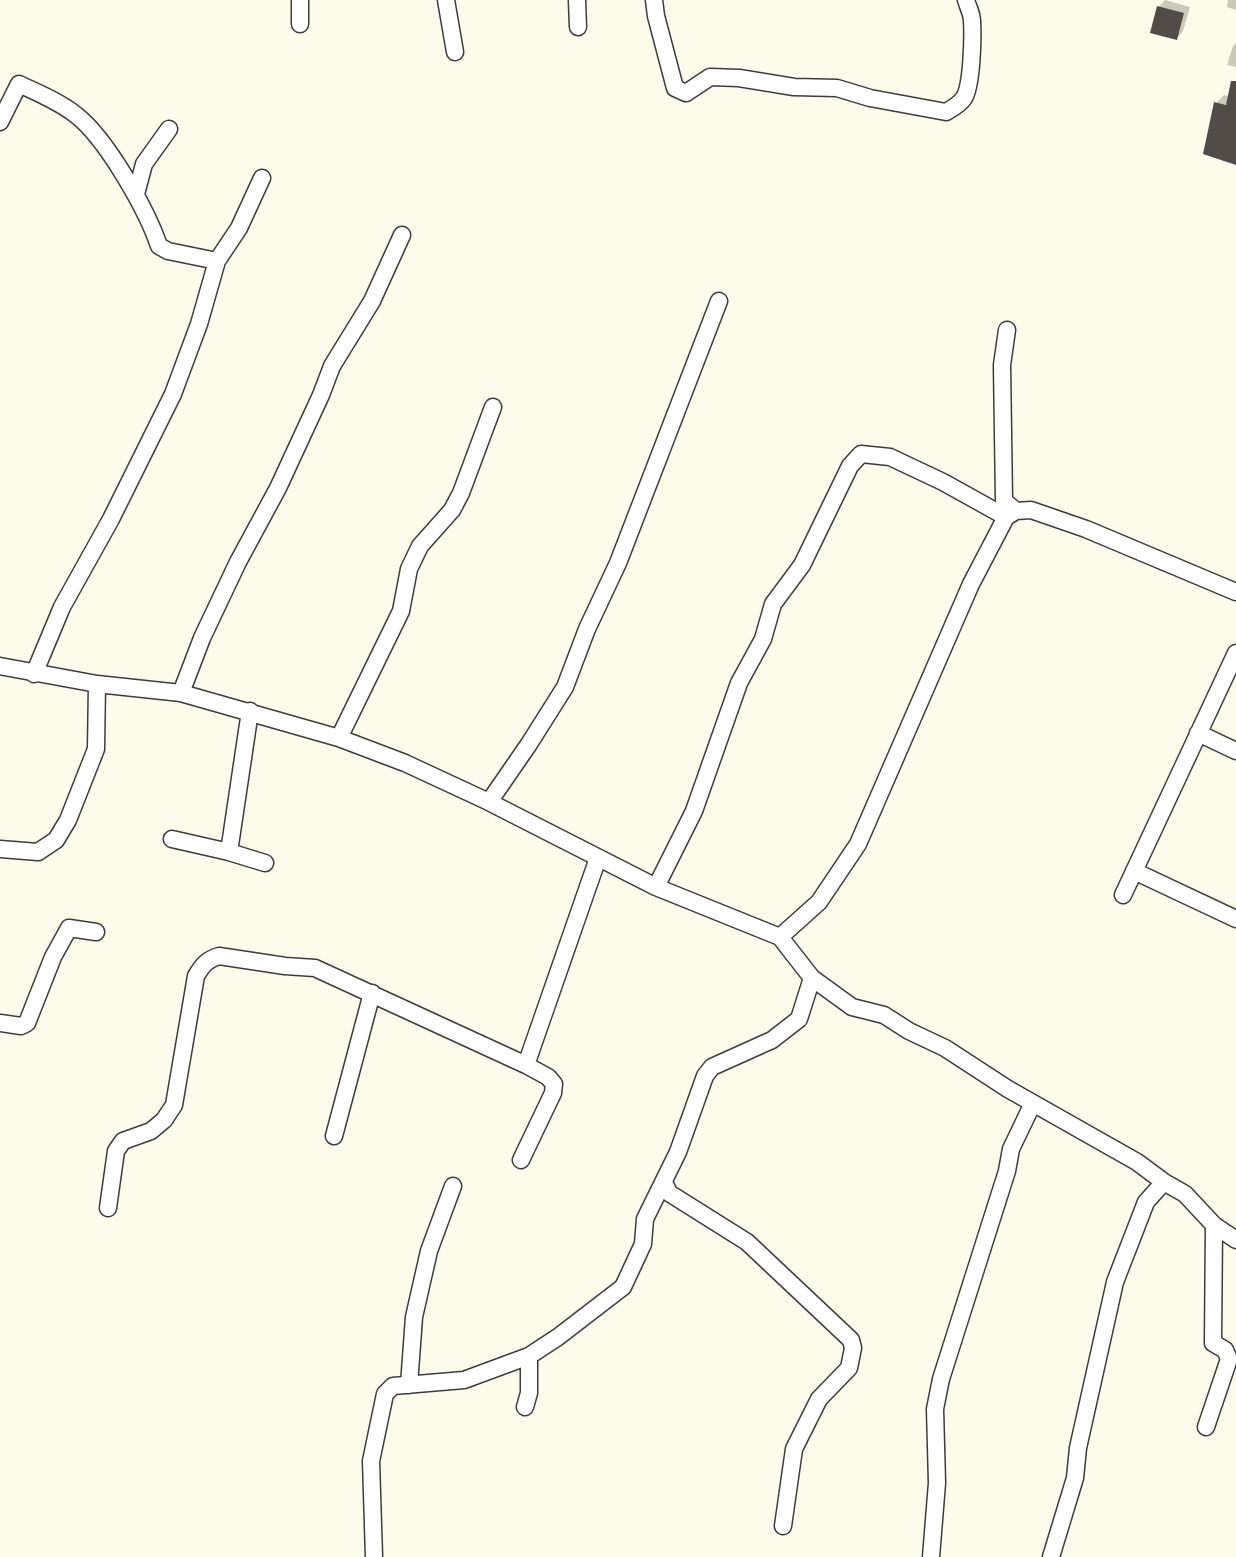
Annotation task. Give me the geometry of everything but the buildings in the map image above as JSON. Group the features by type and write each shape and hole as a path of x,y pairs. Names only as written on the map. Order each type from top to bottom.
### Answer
{"street":[{"path":"300,0 300,24"},
{"path":"446,0 455,52"},
{"path":"577,0 578,27"},
{"path":"654,0 675,88 686,93 710,77 739,78 794,87 837,88 870,98 946,111 956,106 965,96 968,83 972,55 972,18 966,0"},
{"path":"0,122 19,84 77,115 136,194 152,224 159,246 168,251 217,261"},
{"path":"136,194 144,163 169,129"},
{"path":"34,674 62,607 111,519 173,394 199,324 217,261 239,228 262,178"},
{"path":"181,693 202,638 273,497 332,366 372,301 402,235"},
{"path":"489,802 565,687 587,629 618,563 719,301"},
{"path":"1007,330 1002,365 1004,501 1011,514"},
{"path":"339,738 401,611 414,557 420,546 452,510 461,493 493,407"},
{"path":"656,887 694,811 739,683 763,639 773,604 802,565 850,466 861,454 890,457 1011,514 1031,510 1086,529 1236,592"},
{"path":"780,937 819,902 858,844 971,584 1011,514"},
{"path":"1123,895 1236,653"},
{"path":"0,666 97,684 181,693 339,738 405,763 489,802 656,887 780,937 812,978 852,1007 884,1014 1137,1162 1185,1194 1214,1225 1236,1240"},
{"path":"0,849 38,852 55,840 68,820 96,749 97,684"},
{"path":"229,852 250,711"},
{"path":"1198,733 1236,751"},
{"path":"172,839 265,863"},
{"path":"526,1065 598,858"},
{"path":"1134,871 1236,919"},
{"path":"0,1023 20,1026 27,1023 53,957 69,928 96,932"},
{"path":"108,1208 116,1151 123,1141 151,1131 164,1120 174,1105 196,976 209,959 219,956 315,968 548,1077 554,1084 552,1093 521,1160"},
{"path":"374,1557 371,1461 385,1394 393,1386 464,1380 529,1356 623,1287 643,1244 645,1219 678,1152 705,1076 712,1067 772,1040 799,1019 812,978"},
{"path":"334,1136 372,993"},
{"path":"931,1557 937,1483 935,1409 941,1380 1007,1171 1011,1149 1033,1103"},
{"path":"664,1182 669,1193 747,1242 851,1340 853,1348 849,1368 819,1399 794,1449 783,1526"},
{"path":"1051,1557 1075,1478 1078,1448 1115,1282 1146,1202 1164,1182"},
{"path":"409,1385 414,1317 429,1251 453,1186"},
{"path":"1206,1427 1229,1359 1225,1350 1213,1343 1214,1225"},
{"path":"525,1408 529,1356"}]}
